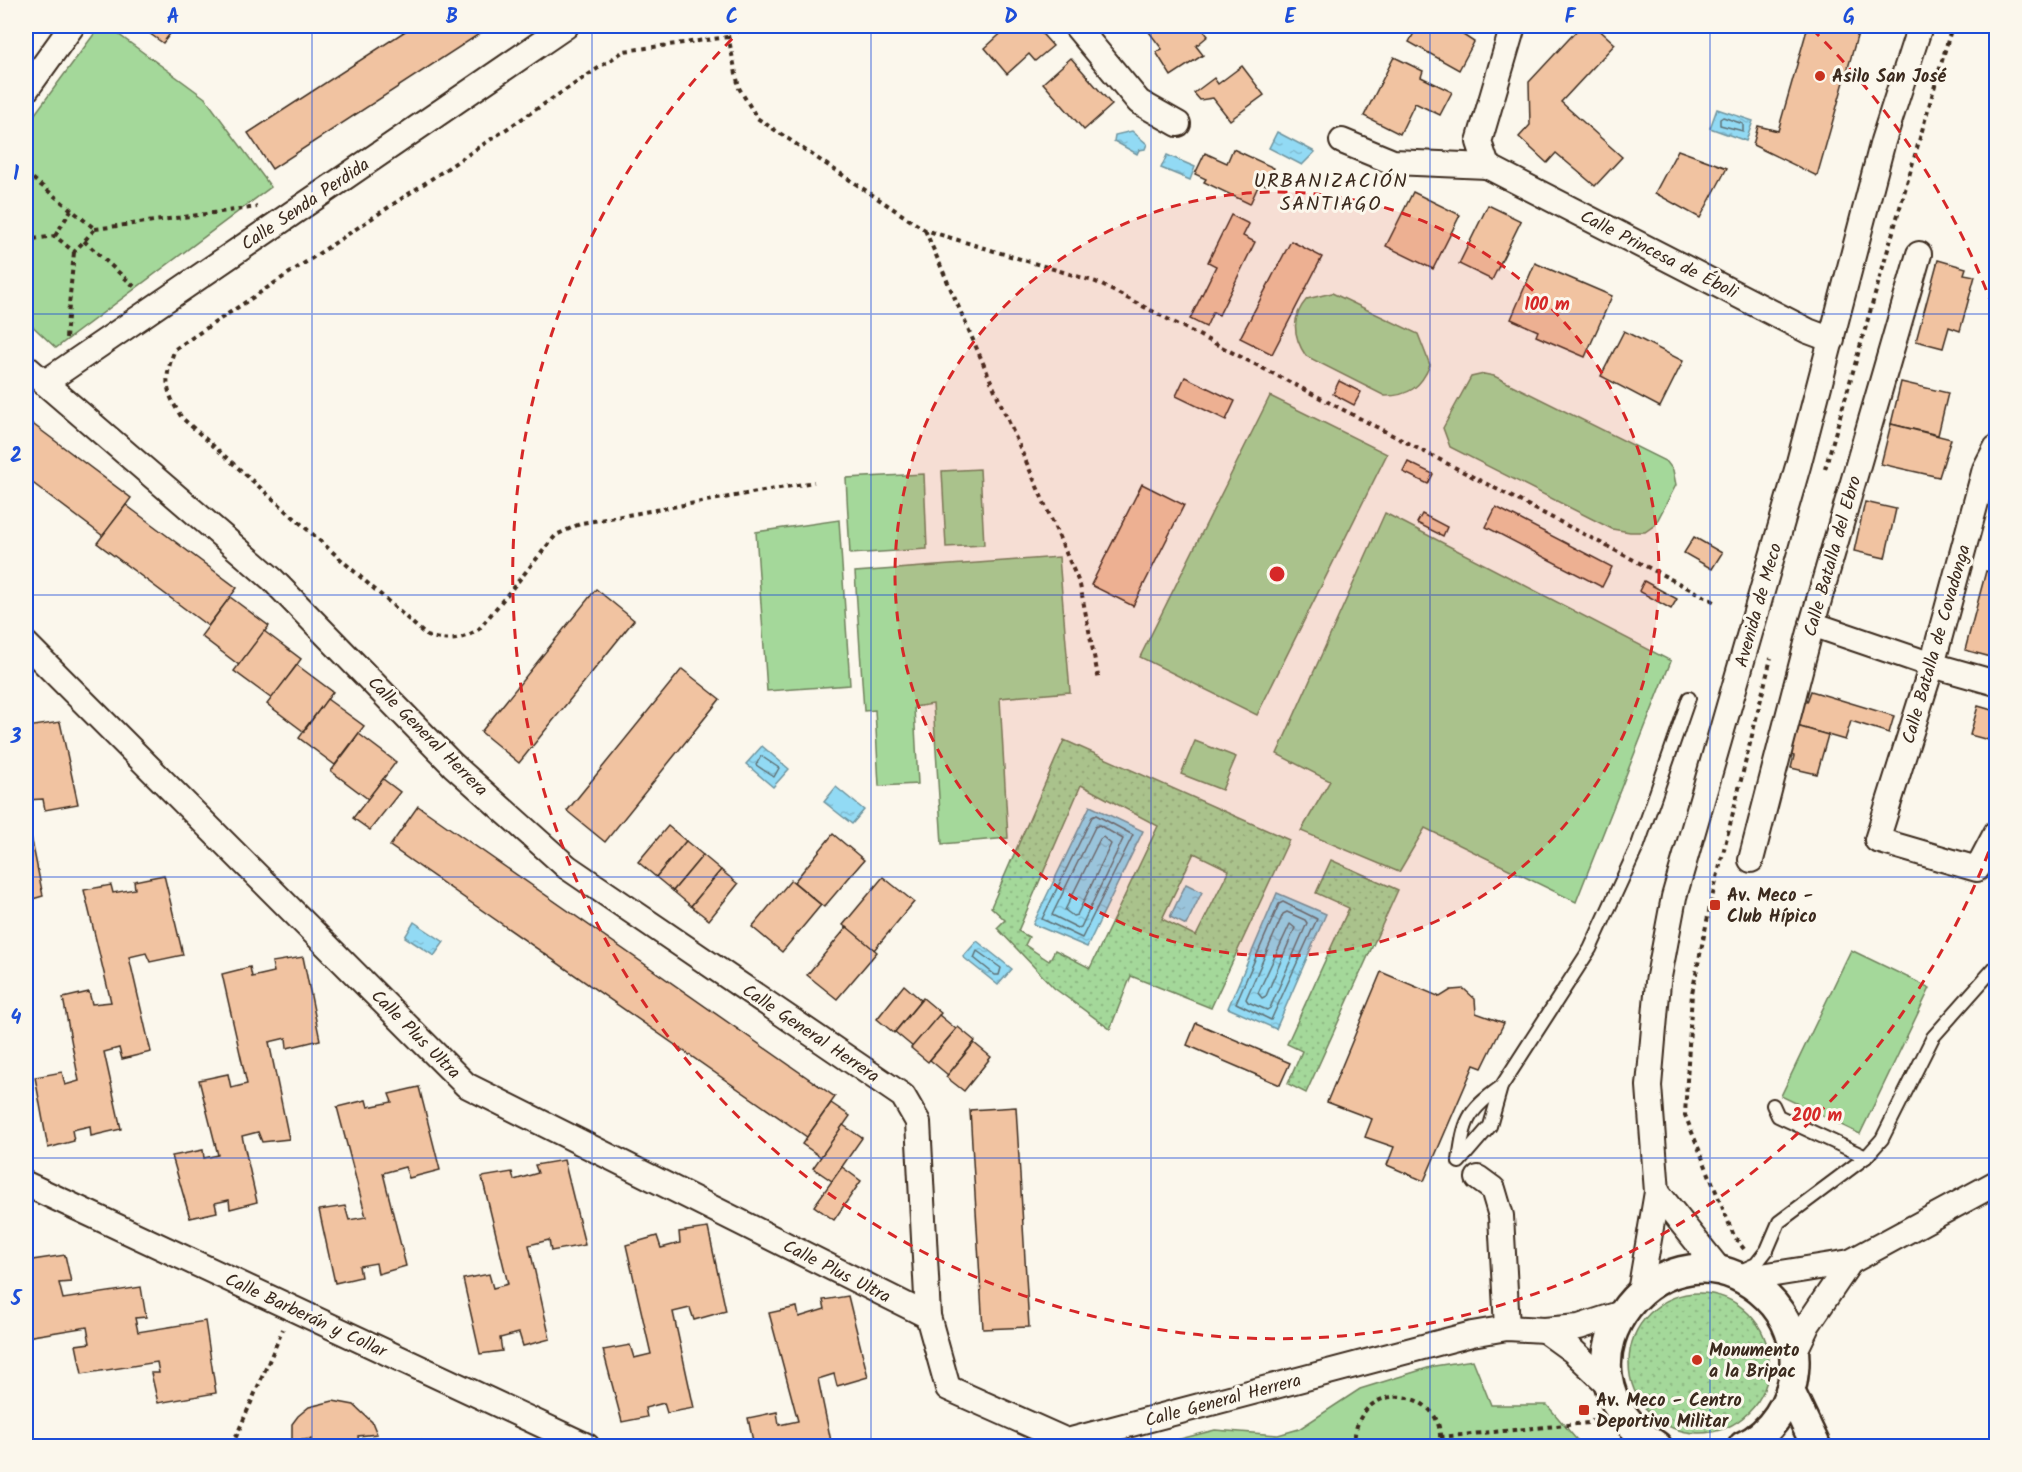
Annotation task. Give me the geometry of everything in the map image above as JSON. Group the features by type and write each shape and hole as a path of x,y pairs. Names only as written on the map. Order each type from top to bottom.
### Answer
{"street":[{"path":"26,90 72,26"},
{"name":"Calle Senda Perdida","path":"44,382 566,26"},
{"path":"1076,26 1139,102 1178,124"},
{"path":"1487,166 1479,142 1513,26"},
{"name":"Avenida de Meco","path":"1640,1292 1657,1192 1649,1086 1658,982 1674,897 1832,340 1884,141 1920,26"},
{"name":"Calle Princesa de Éboli","path":"1342,141 1394,162 1487,166 1808,331 1832,340"},
{"name":"Calle Batalla del Ebro","path":"1751,860 1812,624 1919,254"},
{"name":"Calle General Herrera","path":"26,367 272,579 453,765 567,867 903,1096 918,1122 928,1316 948,1388 1069,1445 1472,1334 1507,1328 1544,1330 1579,1327 1622,1313"},
{"name":"Calle Batalla de Covadonga","path":"1996,448 1877,840 1977,869 1996,833"},
{"path":"1812,624 1932,665 1996,683"},
{"name":"Calle Plus Ultra","path":"26,644 466,1085 928,1316"},
{"path":"1478,1178 1493,1189 1501,1216 1507,1328"},
{"path":"1644,1442 1615,1402 1606,1366 1613,1329 1622,1313 1640,1292 1658,1280 1678,1272 1699,1270 1732,1275 1850,1262 1996,1183"},
{"name":"Calle Barberán y Collar","path":"26,1184 587,1446"},
{"path":"1657,1192 1732,1275 1758,1289 1783,1317 1794,1353 1794,1372 1790,1391 1773,1422 1747,1446"},
{"path":"1794,1353 1808,1324 1850,1262"},
{"path":"1544,1330 1573,1351 1609,1385"},
{"path":"1790,1391 1816,1446"}],"lane":[{"path":"1459,1162 1490,1126 1501,1087 1590,949 1638,845 1689,698"},
{"path":"1732,1275 1756,1264 1767,1250 1779,1222 1866,1156 1882,1139 1933,1037 1996,966"},
{"path":"1459,1162 1463,1130 1477,1104 1501,1087"},
{"path":"1773,1105 1778,1116 1866,1156"},
{"path":"1459,1162 1478,1178"}],"path":[{"path":"726,26 739,88 758,118 925,230 1096,282 1715,602"},
{"path":"728,37 624,51 175,350 167,370 167,395 182,418 427,636 446,642 462,639 478,629 556,535 582,524 814,482"},
{"path":"26,173 95,229"},
{"path":"73,363 65,348 74,252 95,229 262,206 277,223"},
{"path":"55,236 71,210"},
{"path":"925,230 1080,585 1100,681"},
{"path":"26,240 55,236 74,252"},
{"path":"84,242 156,306"},
{"path":"232,1446 291,1308"},
{"path":"1354,1446 1354,1433 1363,1413 1380,1399 1394,1396 1408,1397 1432,1413 1440,1437 1439,1446"},
{"path":"1440,1437 1588,1423 1596,1419"}],"green space":[{"path":"100,26 107,26 205,98 271,187 56,348 26,320 26,126"},
{"path":"1332,293 1418,334 1430,365 1423,379 1413,389 1393,396 1385,396 1306,356 1296,334 1298,313 1307,299"},
{"path":"1484,374 1494,376 1667,462 1673,470 1676,485 1655,525 1645,532 1612,529 1450,447 1443,428 1471,377"},
{"path":"1270,396 1387,454 1257,715 1140,657"},
{"path":"980,469 984,545 946,547 942,471"},
{"path":"924,474 927,549 850,554 846,478"},
{"path":"1385,513 1671,661 1576,902 1425,828 1399,872 1301,831 1330,781 1277,754"},
{"path":"839,520 850,685 767,691 756,532"},
{"path":"1059,557 1070,692 1000,698 1008,838 942,844 933,704 914,707 918,784 879,786 875,710 864,711 855,572"},
{"path":"1064,740 1289,840 1211,1008 1131,976 1110,1029 1054,988 997,928 1005,920 991,907","holes":["1081,785 1158,826 1090,968 1055,950 1049,961 1025,945 1029,937 1018,931","1194,853 1229,870 1196,936 1162,919"]},
{"path":"1195,741 1236,757 1222,790 1181,774"},
{"path":"1331,860 1398,890 1306,1093 1288,1084 1302,1051 1287,1044 1349,908 1316,893"},
{"path":"1851,950 1930,988 1860,1134 1781,1096"},
{"path":"1699,1293 1726,1298 1749,1313 1764,1336 1769,1363 1764,1390 1749,1413 1726,1428 1699,1433 1672,1428 1649,1413 1634,1390 1629,1363 1634,1336 1649,1313 1672,1298"},
{"path":"1473,1360 1491,1405 1547,1405 1582,1446 1153,1446 1215,1430 1278,1435 1299,1429 1360,1389 1434,1366"}],"water":[{"path":"1717,109 1753,121 1746,141 1710,128"},
{"path":"1132,131 1147,144 1145,149 1139,150 1137,154 1114,141 1115,135"},
{"path":"1277,132 1315,152 1302,165 1269,148"},
{"path":"1167,155 1195,167 1190,180 1161,168"},
{"path":"762,746 789,769 773,787 746,764"},
{"path":"836,787 864,810 852,824 824,802"},
{"path":"1090,806 1143,831 1087,947 1033,924"},
{"path":"1186,884 1202,892 1186,925 1170,917"},
{"path":"1277,893 1326,914 1276,1029 1228,1008"},
{"path":"414,922 444,942 434,956 405,937"},
{"path":"977,941 1012,969 998,985 963,957"}],"building":[{"path":"139,26 176,26 163,43"},
{"path":"413,26 490,27 272,169 248,133"},
{"path":"1009,26 1035,26 1053,46 1035,61 1029,54 1007,74 985,48"},
{"path":"1157,26 1200,26 1208,36 1196,46 1203,55 1171,76 1156,52 1162,49 1149,32"},
{"path":"1418,26 1469,26 1463,35 1474,42 1459,70 1409,42"},
{"path":"1581,26 1595,26 1615,44 1561,102 1622,157 1595,186 1556,153 1547,163 1519,137 1530,125 1529,82"},
{"name":"Asilo San José","path":"1808,26 1860,26 1817,176 1753,145 1758,126 1778,131"},
{"path":"1394,57 1423,71 1421,77 1452,92 1440,115 1415,103 1400,134 1364,116"},
{"path":"1071,58 1112,105 1084,130 1043,83"},
{"path":"1242,66 1264,95 1230,120 1213,98 1200,100 1194,93 1214,78 1218,84"},
{"path":"1233,149 1274,168 1266,185 1260,182 1250,204 1204,182 1206,179 1195,174 1205,153 1227,163"},
{"path":"1678,150 1727,168 1700,218 1655,193"},
{"path":"1413,192 1460,215 1433,269 1386,246"},
{"path":"1488,205 1521,221 1492,280 1459,264"},
{"path":"1231,215 1249,224 1243,236 1255,242 1219,315 1213,312 1206,327 1190,319 1216,266 1208,262"},
{"path":"1291,241 1322,257 1272,354 1240,338"},
{"path":"1938,260 1966,268 1964,274 1975,276 1960,331 1949,327 1943,348 1916,341"},
{"path":"1535,263 1612,296 1585,357 1536,336 1538,331 1511,319"},
{"path":"1624,331 1683,361 1660,407 1601,376"},
{"path":"1185,377 1235,401 1226,420 1176,396"},
{"path":"1339,381 1361,392 1354,405 1333,394"},
{"path":"1901,382 1948,393 1938,435 1891,424"},
{"path":"26,419 131,498 103,536 26,478"},
{"path":"1891,424 1951,439 1939,477 1881,464"},
{"path":"1408,462 1433,474 1428,484 1403,472"},
{"path":"1142,484 1184,505 1133,606 1091,585"},
{"path":"1865,502 1896,509 1885,558 1854,551"},
{"path":"126,505 237,588 208,626 97,543"},
{"path":"1496,507 1612,567 1602,587 1486,527"},
{"path":"1422,514 1447,527 1443,536 1417,523"},
{"path":"1694,537 1722,553 1712,569 1684,553"},
{"path":"1986,571 1996,574 1996,637 1991,657 1965,650"},
{"path":"1644,581 1677,599 1671,609 1639,591"},
{"path":"596,589 634,620 519,763 481,732"},
{"path":"230,597 269,626 239,665 201,636"},
{"path":"264,631 301,659 272,699 234,671"},
{"path":"297,665 333,692 303,731 267,704"},
{"path":"682,669 720,699 605,842 567,811"},
{"path":"1811,691 1894,716 1889,733 1851,721 1845,740 1793,725 1801,700 1807,702"},
{"path":"327,699 364,726 335,765 299,738"},
{"path":"1994,703 1996,704 1996,742 1970,735 1978,706 1992,710"},
{"path":"60,722 78,804 45,810 43,799 26,800 26,737 30,737 27,727"},
{"path":"1793,725 1828,735 1817,774 1791,768 1794,756 1787,754"},
{"path":"359,734 396,762 368,799 331,771"},
{"path":"383,779 400,792 370,830 353,818"},
{"path":"418,806 835,1097 807,1137 390,846"},
{"path":"26,811 43,896 26,901"},
{"path":"668,826 686,841 656,877 638,862"},
{"path":"833,834 864,860 824,907 794,882"},
{"path":"686,841 703,855 673,891 656,877"},
{"path":"703,855 721,870 691,906 673,891"},
{"path":"721,870 738,884 709,920 691,906"},
{"path":"164,875 183,955 150,962 146,953 129,957 151,1052 122,1059 119,1048 104,1052 121,1129 91,1136 90,1126 72,1130 74,1141 48,1148 35,1077 62,1072 65,1085 79,1081 63,998 89,992 92,1004 111,1002 84,890 111,885 113,893 135,889 134,881"},
{"path":"883,877 914,902 874,950 843,925"},
{"path":"791,880 821,905 782,952 752,927"},
{"path":"847,927 877,952 837,999 807,975"},
{"path":"303,957 320,1040 287,1048 286,1038 269,1042 289,1139 262,1142 258,1132 242,1136 257,1202 230,1209 229,1200 215,1203 217,1212 190,1218 172,1156 203,1150 204,1158 218,1155 199,1080 228,1074 231,1088 247,1084 222,974 250,967 252,977 274,972 272,962"},
{"path":"1381,972 1440,997 1451,990 1464,989 1475,999 1476,1013 1504,1023 1482,1068 1474,1065 1424,1181 1387,1165 1394,1147 1365,1137 1372,1119 1327,1102"},
{"path":"904,985 921,1000 894,1033 877,1019"},
{"path":"923,998 941,1013 913,1047 895,1032"},
{"path":"939,1015 956,1029 928,1062 911,1048"},
{"path":"1196,1023 1290,1063 1280,1085 1187,1045"},
{"path":"958,1027 975,1041 948,1075 930,1060"},
{"path":"974,1043 991,1057 964,1091 946,1077"},
{"path":"419,1087 440,1170 409,1178 405,1167 383,1173 406,1266 378,1274 376,1263 359,1266 361,1277 335,1283 319,1210 345,1206 349,1220 366,1217 337,1107 366,1100 368,1107 392,1102 389,1094"},
{"path":"831,1103 850,1116 821,1157 802,1144"},
{"path":"1016,1107 1029,1327 983,1329 970,1110"},
{"path":"843,1125 862,1138 832,1181 813,1168"},
{"path":"564,1160 585,1245 551,1251 549,1240 529,1245 550,1339 523,1346 519,1333 500,1338 502,1351 480,1354 463,1279 489,1274 493,1288 508,1284 482,1177 512,1172 514,1180 538,1173 535,1165"},
{"path":"842,1167 861,1181 834,1220 814,1206"},
{"path":"708,1228 726,1311 694,1320 690,1308 673,1312 694,1408 667,1413 664,1403 645,1408 647,1417 622,1422 603,1350 630,1345 634,1358 651,1354 626,1245 657,1236 661,1248 680,1243 679,1232"},
{"path":"65,1255 71,1282 59,1283 63,1299 141,1287 146,1317 135,1318 138,1332 205,1321 216,1393 158,1403 151,1373 159,1373 157,1362 82,1374 76,1345 90,1343 87,1327 26,1337 26,1261"},
{"path":"848,1296 868,1377 837,1386 834,1374 818,1379 832,1446 754,1446 748,1418 777,1412 779,1425 798,1421 769,1313 797,1307 799,1317 825,1309 823,1300"},
{"path":"333,1401 354,1405 372,1422 377,1434 358,1436 359,1446 311,1446 311,1439 292,1441 292,1424 298,1416 309,1407"},
{"path":"419,1440 436,1445 439,1446 401,1446"}],"place":[{"name":"Asilo San José","path":"1820,76"},
{"name":"Av. Meco - Club Hípico","path":"1715,905"},
{"name":"Monumento a la Bripac","path":"1697,1360"},
{"name":"Av. Meco - Centro Deportivo Militar","path":"1584,1410"}],"district":[{"name":"URBANIZACIÓN SANTIAGO","path":"1331,192"}]}
